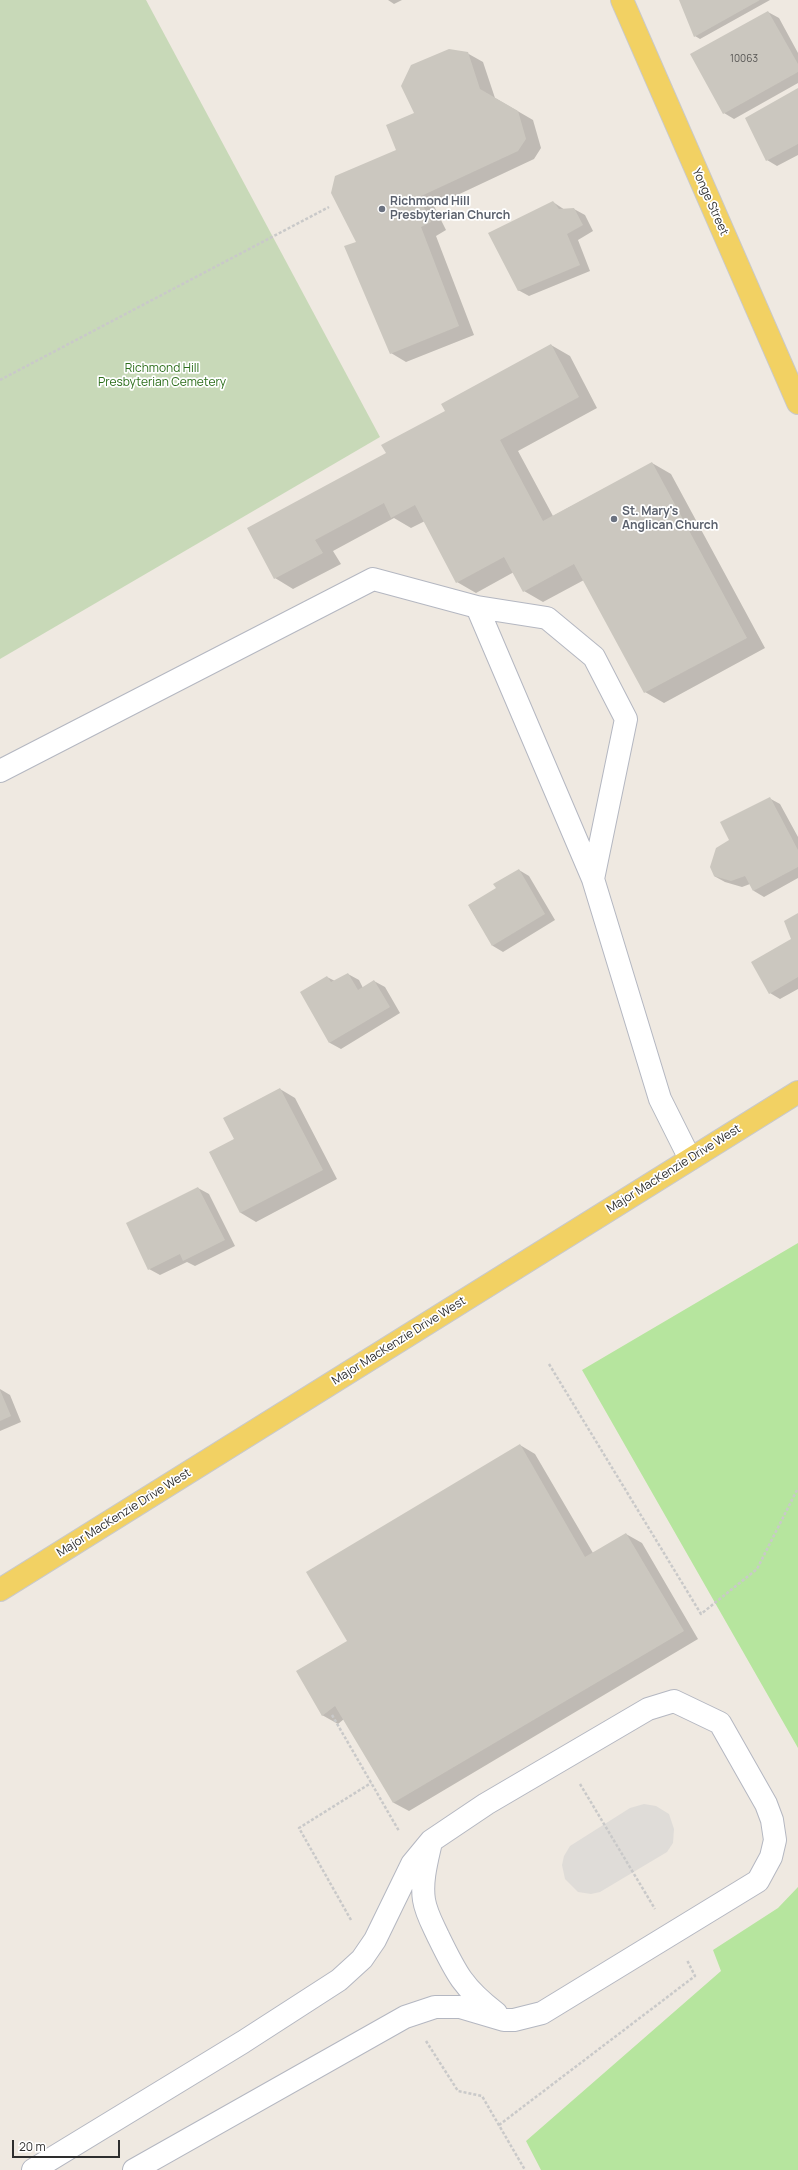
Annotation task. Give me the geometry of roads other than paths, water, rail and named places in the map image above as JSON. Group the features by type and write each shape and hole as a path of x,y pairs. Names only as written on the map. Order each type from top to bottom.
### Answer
{"main road":[{"name":"Yonge Street","path":"622,0 793,378 798,403"},
{"name":"Major MacKenzie Drive West","path":"0,1590 798,1092"}],"lane":[{"path":"0,772 373,579 477,606 547,618 594,657 626,719 593,878"},
{"path":"477,606 593,878 660,1100 690,1159"},
{"path":"33,2170 243,2042 339,1980 362,1959 375,1940 412,1864 431,1841 486,1804 648,1709 674,1701 720,1723 766,1804 772,1820 775,1840 770,1857 758,1881 542,2013 514,2020 504,2020 460,2007 435,2007 405,2017 134,2170"},
{"path":"431,1841 423,1882 424,1899 428,1915 456,1974 474,1996 504,2020"}],"place":[{"name":"Richmond Hill Presbyterian Church","path":"382,209"},
{"name":"St. Mary's Anglican Church","path":"614,519"}],"park label":[{"name":"Richmond Hill Presbyterian Cemetery","path":"162,376"}]}
